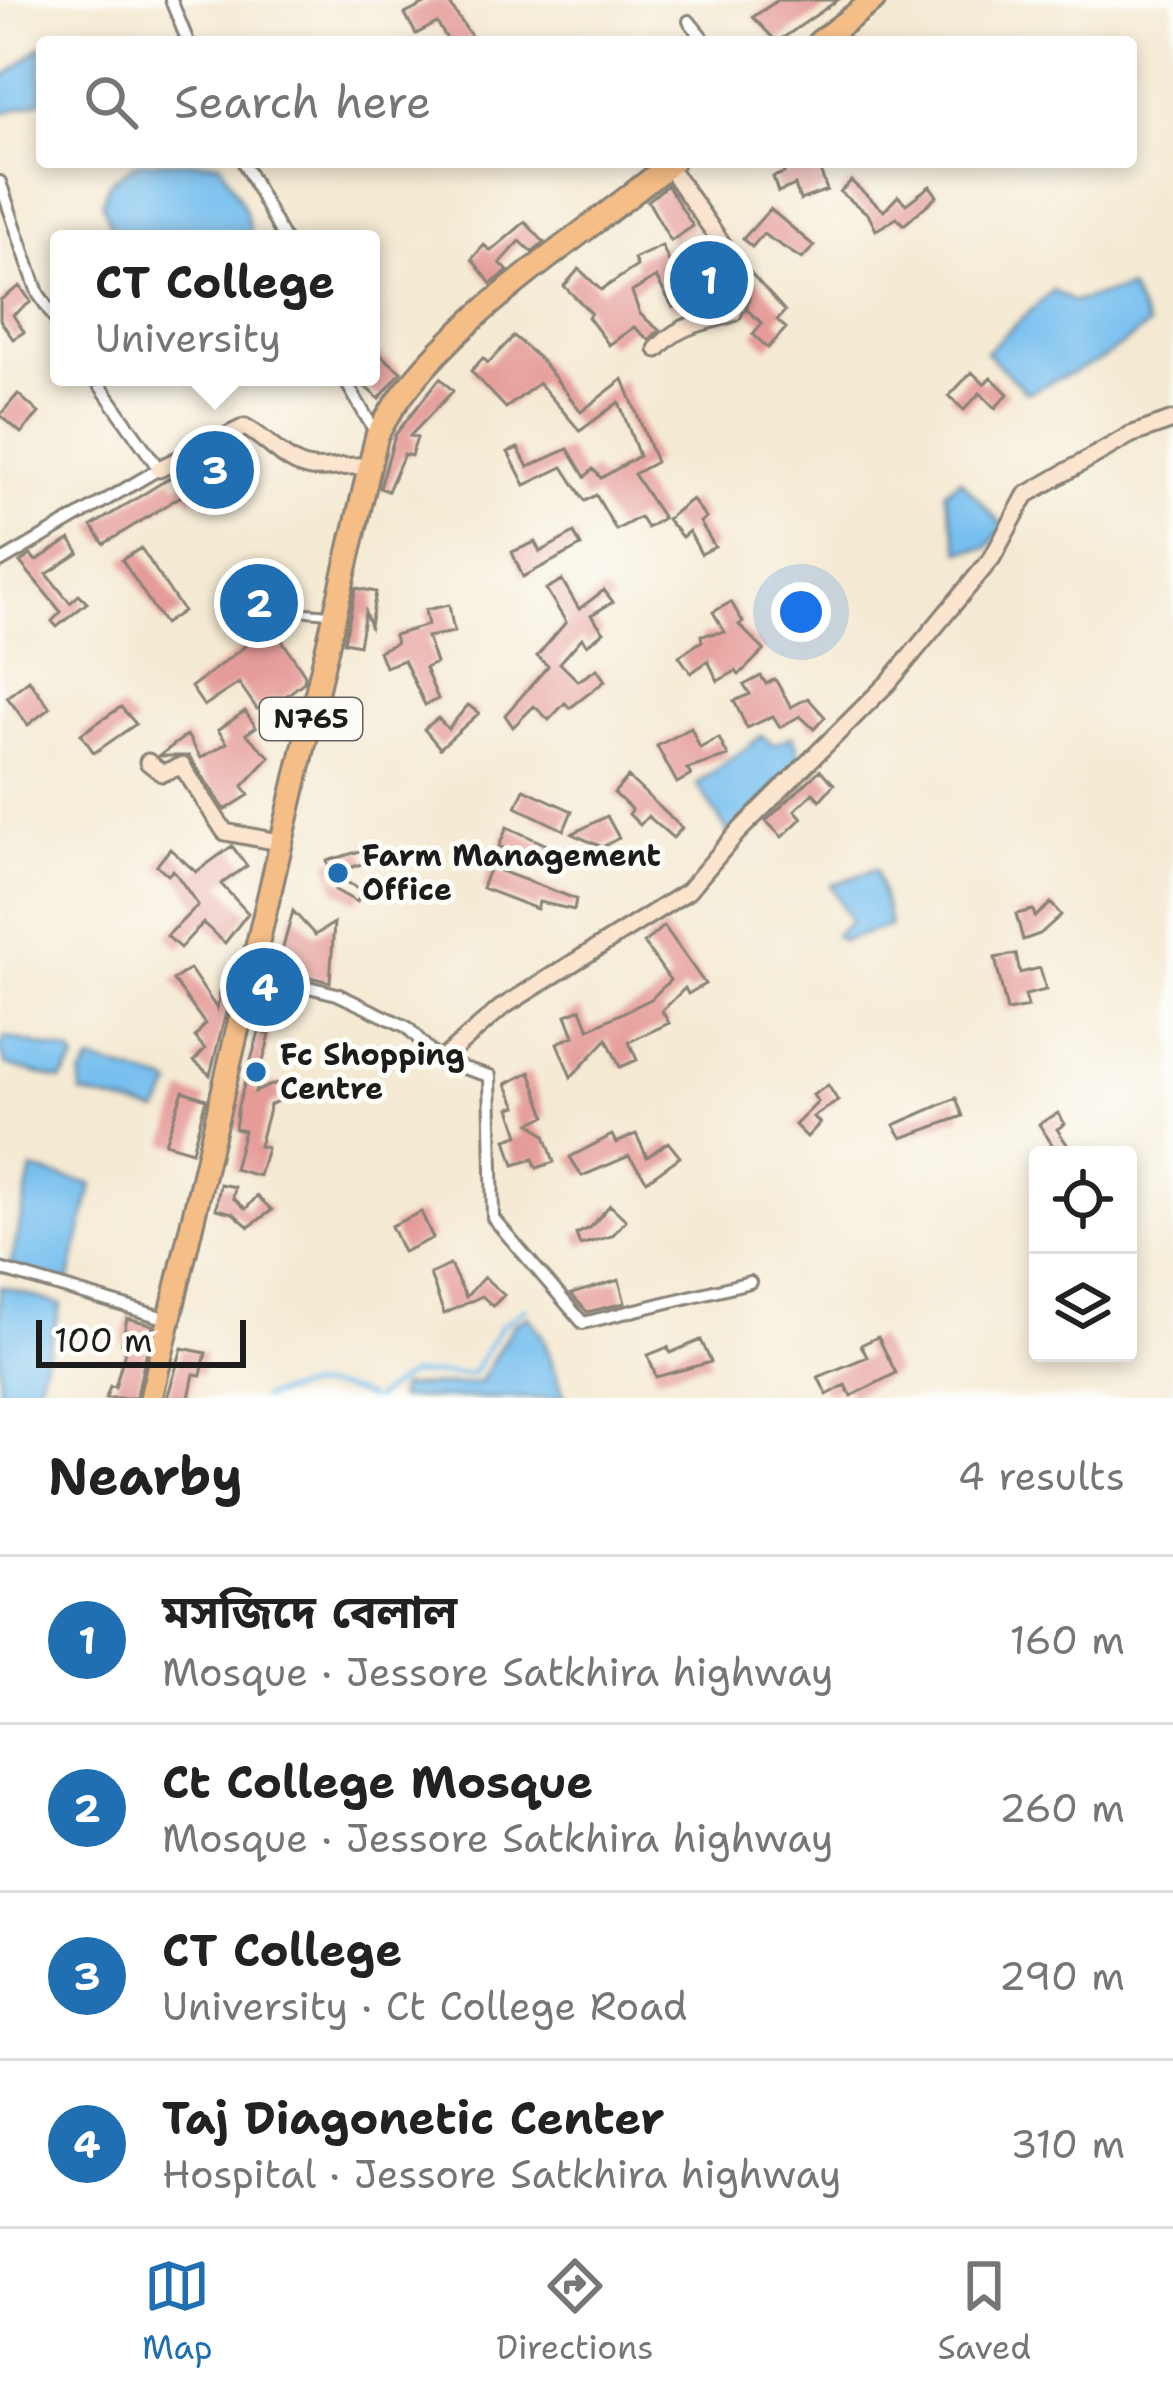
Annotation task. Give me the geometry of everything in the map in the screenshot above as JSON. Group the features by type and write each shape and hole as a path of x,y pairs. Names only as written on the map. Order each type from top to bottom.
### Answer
{"highway":[{"path":"827,36 874,0"},
{"name":"N765","path":"151,1398 377,436 395,401 441,348 665,168"}],"street":[{"path":"171,0 186,36"},
{"path":"689,21 701,36"},
{"path":"245,168 279,230"},
{"path":"657,349 694,319 733,313 740,298 723,245 673,168"},
{"path":"0,182 38,293 50,311"},
{"path":"100,386 159,469"},
{"path":"348,386 377,436"},
{"path":"440,1061 501,1009 688,891 736,833 890,682 992,559 1027,495 1130,435 1173,420"},
{"path":"0,562 159,469 245,427 286,458 310,468 340,463 370,466"},
{"path":"148,762 162,773 182,766 226,832 284,843"},
{"path":"251,973 337,994 407,1027 440,1061 490,1076 493,1219 583,1324 750,1282"},
{"path":"0,1269 168,1319"}],"lane":[{"path":"264,585 284,610 334,614"}],"water":[{"path":"36,51 36,103 0,114 0,80"},
{"path":"130,168 223,168 245,209 250,230 112,230 102,203 109,183"},
{"path":"1129,288 1148,326 1102,359 1027,393 986,352 1053,290 1073,302"},
{"path":"960,479 1004,527 987,548 960,551 945,492"},
{"path":"762,736 773,745 793,736 803,767 729,834 697,784"},
{"path":"876,869 890,926 842,941 835,935 851,922 831,885"},
{"path":"5,1037 71,1053 76,1060 61,1080 6,1065 0,1050"},
{"path":"91,1061 172,1086 158,1112 81,1093 81,1076"},
{"path":"32,1170 92,1184 69,1282 10,1267"},
{"path":"0,1286 61,1305 34,1398 0,1398"},
{"path":"528,1316 542,1335 565,1398 397,1398 400,1387 479,1383 513,1325"}],"building":[{"path":"433,0 447,0 471,36 445,36 437,23 416,34 405,14"},
{"path":"778,0 838,0 786,36 771,36 753,17"},
{"path":"782,168 819,168 827,190 800,200 795,185 778,192 773,177 784,173"},
{"path":"851,181 884,211 898,196 906,204 930,186 937,196 904,225 897,218 876,230 868,214 840,192"},
{"path":"667,185 693,226 671,241 648,201"},
{"path":"770,209 814,246 802,259 763,234 752,247 743,239"},
{"path":"525,222 544,242 532,252 520,241 500,263 508,271 491,284 472,259 484,245 491,251"},
{"path":"662,246 673,270 704,250 720,274 724,303 715,306 706,291 673,308 656,277 632,292 640,314 659,330 649,340 634,327 609,345 588,317 591,313 564,286 579,269 601,290 637,266 634,259"},
{"path":"750,272 785,311 777,320 786,328 768,348 753,334 762,323 747,310"},
{"path":"20,286 31,302 13,315 24,332 13,339 0,320 0,300"},
{"path":"514,336 543,362 581,412 623,379 656,462 634,474 663,518 647,528 640,517 616,530 596,495 585,501 563,467 525,485 508,452 518,448 528,467 568,449 585,477 593,469 601,478 639,456 619,402 580,431 539,383 506,408 471,371 483,358 488,363"},
{"path":"380,354 401,372 379,399 364,386 380,386"},
{"path":"972,372 984,384 991,377 1008,394 995,408 980,393 964,410 949,396"},
{"path":"440,378 453,391 410,436 417,438 411,456 404,454 388,491 380,488 395,435"},
{"path":"18,394 39,413 21,433 0,415"},
{"path":"236,448 246,464 191,500 186,493 104,544 92,526 171,477 177,486"},
{"path":"692,499 706,518 700,522 715,547 701,554 689,531 682,537 667,519"},
{"path":"574,533 581,546 523,577 512,552 535,542 540,552"},
{"path":"70,539 79,553 47,574 70,603 79,595 87,603 57,627 52,621 61,612 20,562 31,555 36,561"},
{"path":"141,548 183,611 164,624 122,560"},
{"path":"562,580 579,609 604,590 613,602 591,615 604,632 587,645 582,638 560,663 578,681 597,669 605,681 570,708 565,703 549,720 534,706 513,727 505,715 548,666 537,656 566,622 546,589"},
{"path":"257,582 274,609 266,616 305,675 304,682 277,703 274,698 257,709 239,683 204,706 191,687 265,631 238,599"},
{"path":"356,588 376,592 370,626 365,612 359,645 344,642"},
{"path":"731,602 743,622 739,625 764,650 739,675 736,671 718,681 708,661 691,673 679,656 702,641 701,635 725,632 713,612"},
{"path":"449,605 454,632 427,637 436,663 425,668 438,699 425,705 404,660 385,667 379,651 396,643 394,635 428,625 425,610"},
{"path":"761,676 766,684 775,679 791,707 808,698 825,717 814,729 800,716 780,727 773,716 747,728 734,701 750,694 744,685"},
{"path":"29,680 50,708 28,725 7,697"},
{"path":"468,705 479,713 440,748 424,729 438,718 448,729"},
{"path":"121,707 136,724 94,753 81,734"},
{"path":"245,711 256,727 246,734 270,757 243,786 249,795 225,810 189,756 159,756 187,735 201,758 227,743 218,730"},
{"path":"691,728 700,748 719,738 728,756 687,769 691,775 677,783 657,746"},
{"path":"820,770 834,784 820,800 813,793 795,810 802,818 782,837 766,821"},
{"path":"628,777 682,828 673,838 648,816 640,825 629,814 632,810 614,793"},
{"path":"524,789 572,811 564,830 516,807"},
{"path":"607,816 619,838 602,847 572,834"},
{"path":"507,827 558,850 550,868 499,846"},
{"path":"232,846 247,866 221,884 248,913 225,943 203,923 180,948 167,936 198,905 173,870 168,875 157,865 170,849 196,872"},
{"path":"363,850 367,862 332,874 363,891 357,902 335,890 327,861"},
{"path":"490,867 576,899 574,910 539,902 537,909 482,888"},
{"path":"1051,903 1061,915 1040,934 1023,940 1016,914 1033,910 1035,917"},
{"path":"293,911 315,935 334,923 330,982 277,969"},
{"path":"664,926 705,984 688,994 685,988 662,1011 669,1023 629,1042 637,1060 620,1067 607,1039 571,1077 557,1043 574,1036 566,1015 581,1009 589,1029 651,999 670,980 644,943"},
{"path":"1016,954 1020,973 1040,968 1046,990 1025,995 1028,1007 1007,1011 995,958"},
{"path":"190,969 217,1009 220,991 231,993 210,1075 194,1061 205,1049 195,1037 205,1024 173,980"},
{"path":"259,1032 270,1035 255,1092 276,1083 282,1099 270,1105 259,1146 267,1148 259,1176 234,1169 244,1131 235,1129 238,1106"},
{"path":"530,1072 546,1116 531,1123 545,1135 554,1162 537,1168 533,1159 514,1165 506,1139 519,1135 510,1108 517,1106 506,1084"},
{"path":"828,1085 838,1101 813,1117 820,1123 807,1137 795,1125 818,1102 813,1095"},
{"path":"183,1091 206,1099 192,1151 165,1143"},
{"path":"956,1098 963,1116 902,1138 894,1125"},
{"path":"1058,1113 1065,1124 1057,1129 1068,1146 1053,1146 1039,1124"},
{"path":"636,1134 647,1157 668,1142 680,1157 647,1181 629,1156 582,1176 570,1157 612,1135 616,1143"},
{"path":"220,1184 235,1187 233,1198 246,1209 257,1196 272,1210 249,1227 233,1213 216,1209"},
{"path":"610,1205 626,1220 612,1236 580,1245 576,1234 590,1228"},
{"path":"421,1212 433,1238 403,1252 391,1226"},
{"path":"450,1265 466,1297 484,1277 504,1295 493,1306 482,1296 444,1314 430,1274"},
{"path":"619,1280 625,1303 587,1312 571,1294"},
{"path":"127,1318 153,1325 136,1398 106,1398 110,1386 115,1387 127,1344 122,1343"},
{"path":"878,1337 896,1373 851,1396 845,1385 827,1395 818,1377 867,1357 861,1345"},
{"path":"701,1340 711,1362 656,1377 648,1355 668,1347 670,1353"},
{"path":"182,1348 206,1353 201,1375 194,1374 189,1398 167,1398"}],"waterway":[{"path":"375,1398 410,1374 472,1374 501,1326 526,1308"},
{"path":"263,1398 317,1387 369,1398"}],"place":[{"name":"মসজিদে বেলাল","path":"709,280"},
{"name":"CT College","path":"215,470"},
{"name":"Ct College Mosque","path":"259,603"},
{"name":"Farm Management Office","path":"338,873"},
{"name":"Taj Diagonetic Center","path":"265,987"},
{"name":"Fc Shopping Centre","path":"256,1072"}]}
